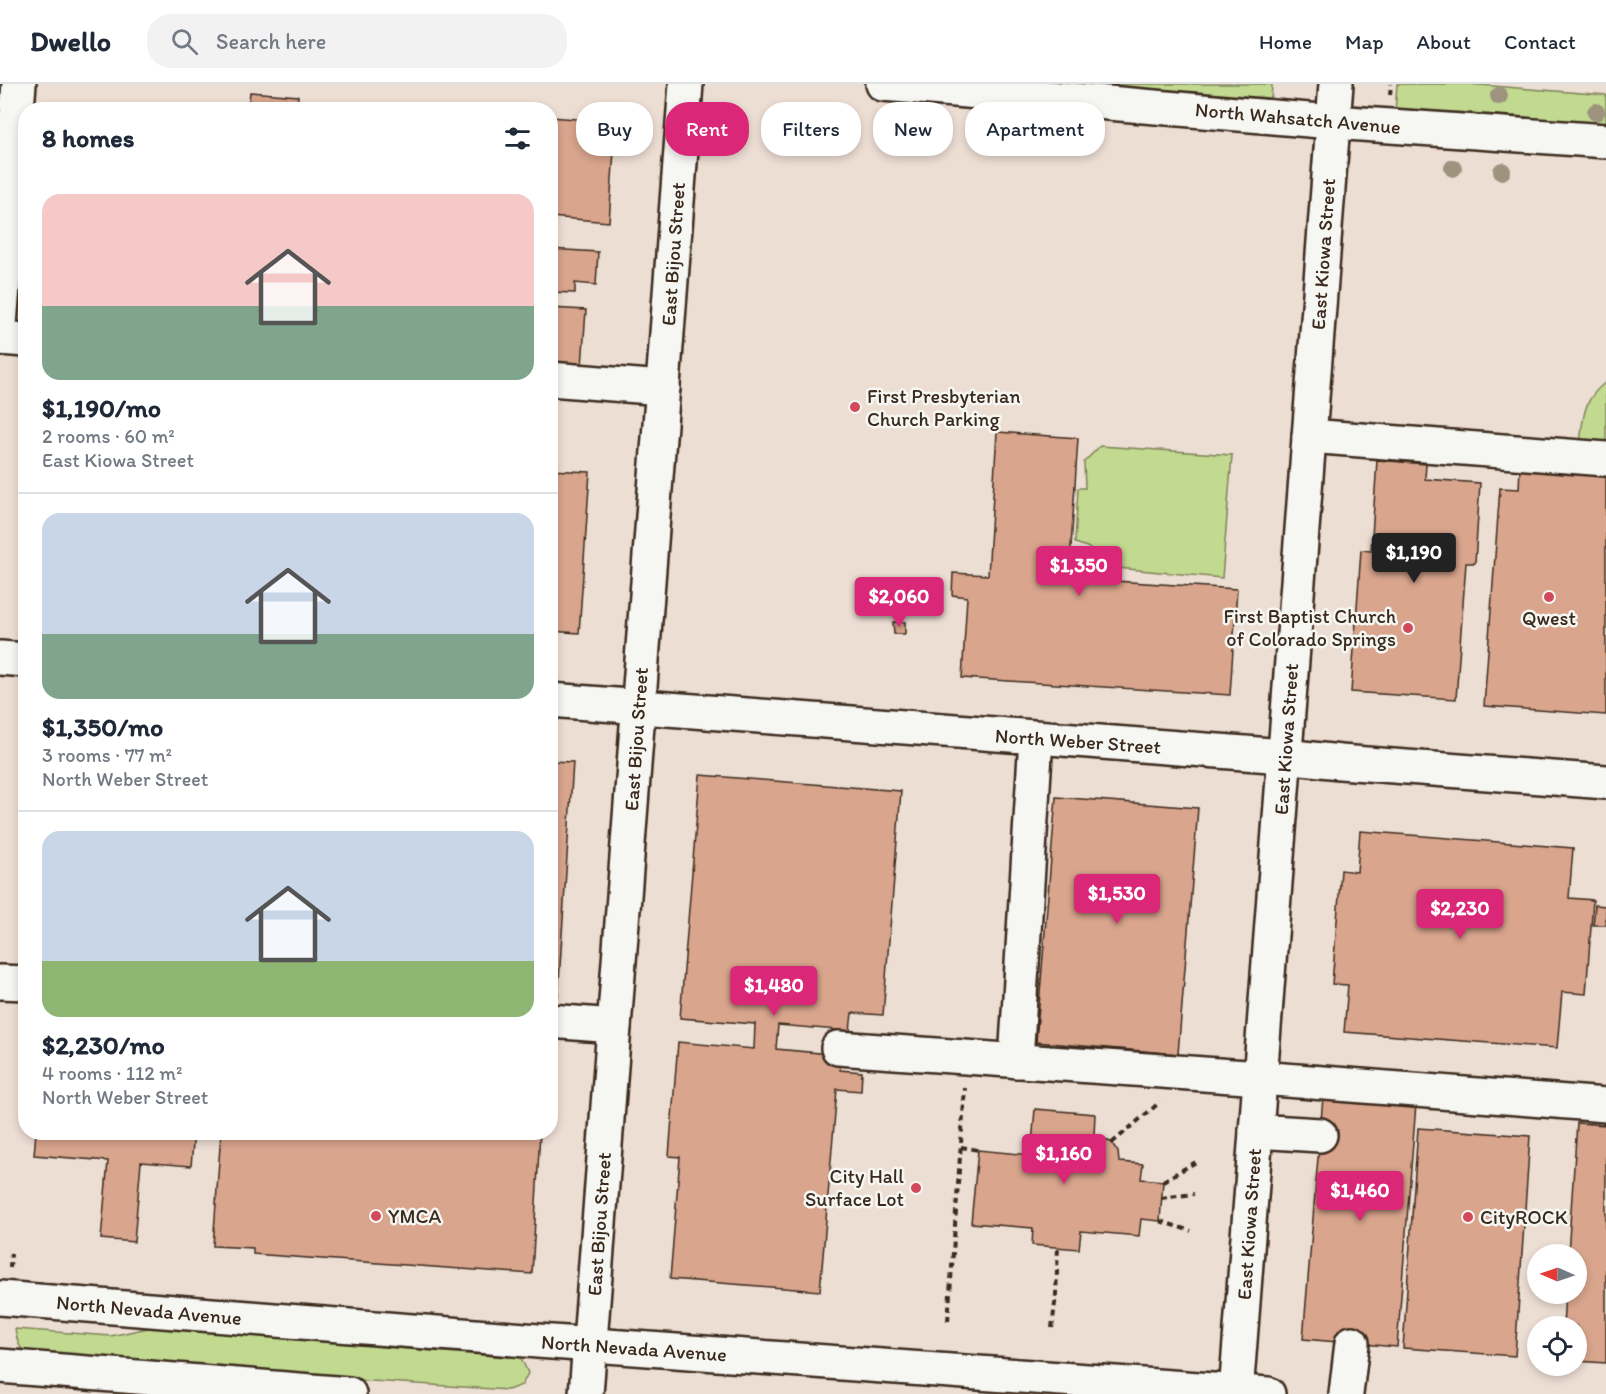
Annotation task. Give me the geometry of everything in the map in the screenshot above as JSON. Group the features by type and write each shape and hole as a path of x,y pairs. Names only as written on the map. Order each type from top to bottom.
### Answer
{"main road":[{"path":"19,102 20,84"},
{"name":"East Bijou Street","path":"586,1394 686,84"},
{"name":"North Wahsatch Avenue","path":"883,84 1333,122 1606,141"},
{"name":"East Kiowa Street","path":"1236,1393 1336,84"},
{"path":"0,325 18,108"},
{"path":"0,338 18,339"},
{"path":"558,380 663,388"},
{"path":"1309,436 1606,459"},
{"path":"0,658 18,659"},
{"name":"North Weber Street","path":"558,701 1606,782"},
{"path":"1016,1061 1036,738"},
{"path":"0,982 18,983"},
{"path":"558,1022 614,1026"},
{"path":"838,1047 1606,1105"},
{"path":"1256,1131 1320,1135"},
{"name":"North Nevada Avenue","path":"0,1298 1268,1394"},
{"path":"1347,1394 1352,1343"},
{"path":"0,1366 349,1394"}],"path":[{"path":"948,1321 968,1057"},
{"path":"1112,1143 1161,1102"},
{"path":"961,1147 978,1150"},
{"path":"1163,1181 1196,1162"},
{"path":"1161,1198 1194,1194"},
{"path":"1160,1221 1191,1232"},
{"path":"1052,1328 1058,1247"}],"green space":[{"path":"1045,84 1272,84 1271,102"},
{"path":"1397,84 1468,84 1606,95 1606,128 1395,112"},
{"path":"1606,382 1606,445 1580,444 1583,417 1588,402 1598,388"},
{"path":"1100,446 1232,455 1222,578 1097,566 1096,554 1087,547 1075,543 1078,488 1085,488 1084,462"},
{"path":"157,1326 507,1351 521,1358 528,1373 522,1385 508,1390 38,1359 21,1348 15,1329 111,1336"}],"building":[{"path":"250,92 298,96 298,102 249,102"},
{"path":"558,118 576,119 576,156 614,156 609,222 558,218"},
{"path":"558,250 598,252 596,285 575,283 575,293 558,292"},
{"path":"558,308 586,310 582,366 558,364"},
{"path":"997,432 1078,438 1069,578 1237,589 1230,695 962,678 967,597 952,595 953,573 988,575"},
{"name":"First Baptist Church of Colorado Springs","path":"1377,460 1426,464 1425,479 1480,483 1475,563 1466,563 1456,699 1351,692 1361,550 1371,551"},
{"name":"Qwest","path":"1520,468 1606,474 1606,715 1484,706 1500,488 1519,489"},
{"path":"558,470 590,472 579,633 558,632"},
{"path":"893,622 905,622 905,634 894,634"},
{"path":"558,761 573,762 558,997"},
{"path":"700,775 901,791 883,1015 852,1013 850,1031 778,1025 776,1049 841,1055 840,1070 862,1072 861,1091 837,1089 820,1291 670,1279 680,1157 669,1156 678,1042 754,1049 755,1024 680,1018"},
{"path":"1056,797 1198,808 1178,1054 1036,1042"},
{"path":"1360,831 1573,848 1569,898 1593,900 1586,994 1562,992 1557,1048 1344,1032 1348,985 1332,984 1341,870 1357,872"},
{"path":"1595,905 1606,906 1606,925 1593,925"},
{"path":"1323,1097 1416,1104 1397,1347 1303,1339"},
{"path":"1035,1109 1095,1114 1094,1136 1102,1137 1112,1143 1118,1152 1119,1162 1143,1164 1141,1179 1163,1181 1160,1221 1141,1219 1139,1236 1081,1231 1079,1249 1032,1245 1033,1228 971,1223 978,1150 1031,1155"},
{"path":"1577,1123 1606,1125 1606,1363 1587,1362 1587,1316 1564,1316 1564,1304 1587,1304 1587,1244 1569,1244"},
{"name":"CityROCK","path":"1418,1128 1530,1136 1515,1356 1403,1348"},
{"path":"35,1140 193,1140 191,1166 141,1162 134,1242 101,1239 108,1161 34,1155"},
{"name":"YMCA","path":"220,1140 540,1140 532,1274 253,1254 253,1248 213,1246"}],"place":[{"name":"First Presbyterian Church Parking","path":"855,407"},
{"name":"Qwest","path":"1549,597"},
{"name":"First Baptist Church of Colorado Springs","path":"1408,628"},
{"name":"City Hall Surface Lot","path":"916,1188"},
{"name":"YMCA","path":"376,1216"},
{"name":"CityROCK","path":"1468,1217"}]}
